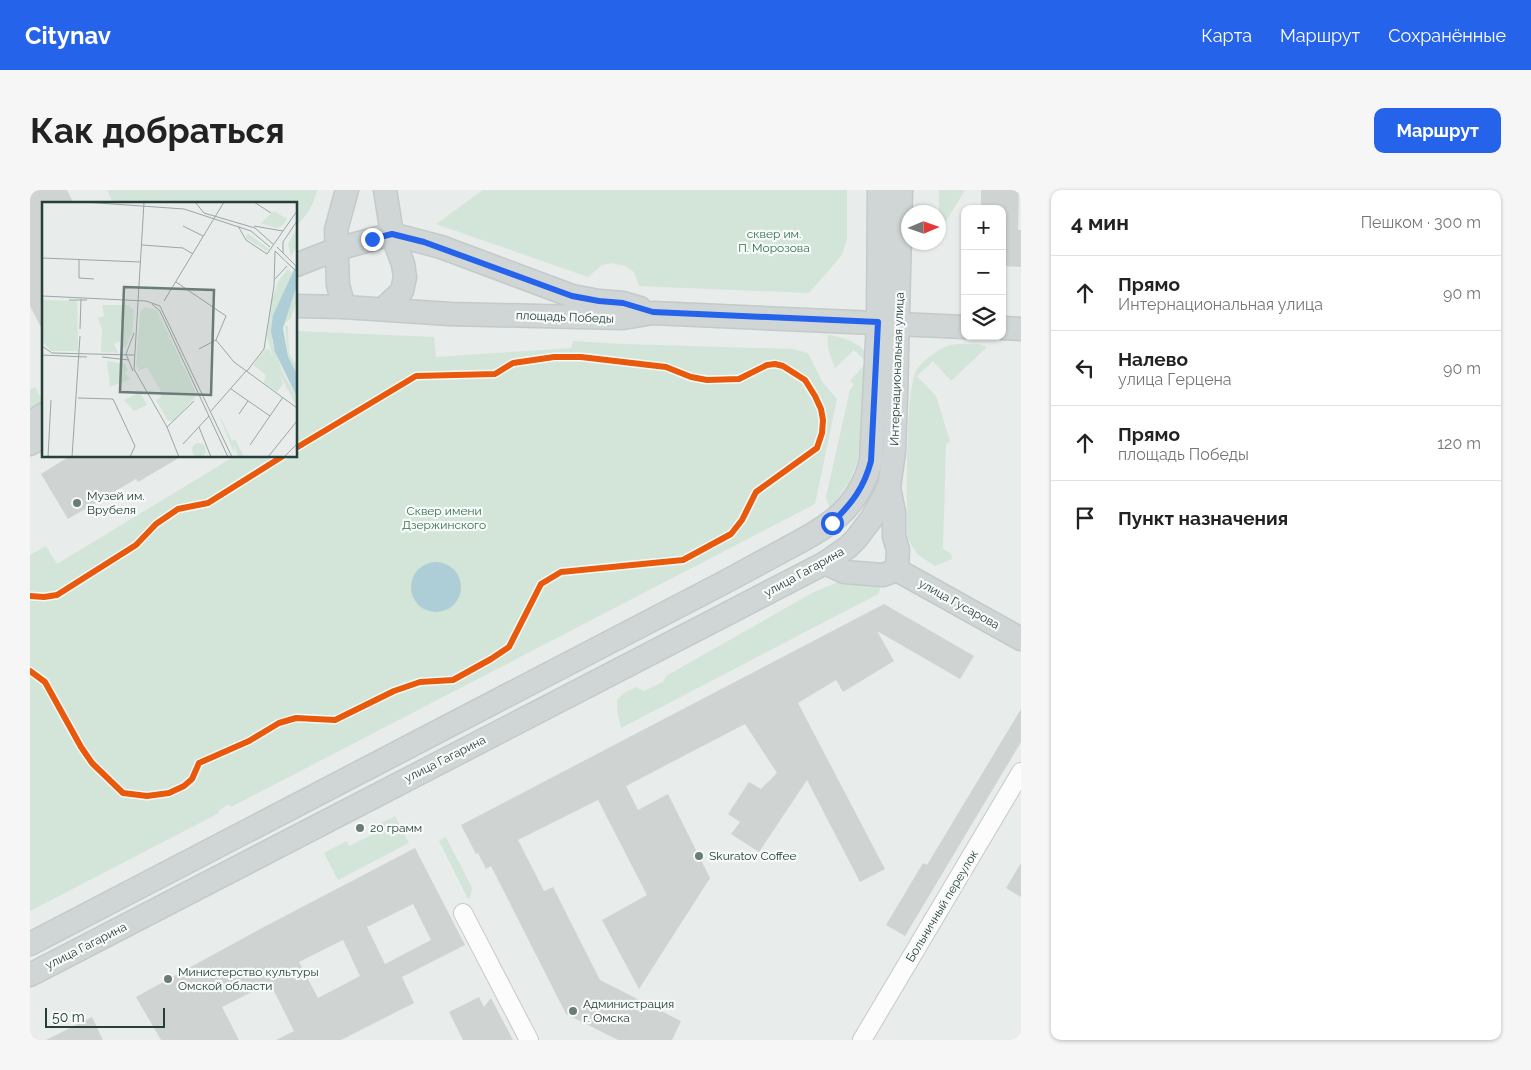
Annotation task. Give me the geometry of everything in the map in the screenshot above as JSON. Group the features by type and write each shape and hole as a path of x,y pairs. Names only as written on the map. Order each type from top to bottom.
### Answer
{"main road":[{"path":"344,307 338,286 336,230 347,190"},
{"path":"385,190 392,234 405,277 402,291 388,304"},
{"name":"Интернациональная улица","path":"856,539 876,513 889,486 894,452 889,323 879,190"},
{"name":"Интернациональная улица","path":"552,672 804,539 832,523 848,508 867,478 871,461 889,323 901,190"},
{"path":"298,264 337,249 392,234"},
{"name":"площадь Победы","path":"392,234 441,247 572,296 623,303 653,312"},
{"name":"площадь Победы","path":"298,306 344,307 388,304 450,314 623,318 653,312"},
{"path":"653,312 961,327"},
{"path":"1006,328 1021,329"},
{"path":"30,423 42,415"},
{"path":"30,444 42,437"},
{"path":"825,562 844,572 883,574 897,570 898,550 894,536 894,513 889,486"},
{"name":"улица Гагарина","path":"30,974 825,562 848,547 856,539"},
{"name":"улица Гусарова","path":"897,570 1021,639"},
{"path":"30,944 552,672 564,696"}],"street":[{"name":"Больничный переулок","path":"862,1040 1021,772"},
{"path":"462,913 529,1040"}],"green space":[{"path":"107,190 317,190 310,209 298,223 298,202 113,202"},
{"name":"сквер им. П. Морозова","path":"483,190 847,190 847,239 842,255 809,293 639,286 634,272 625,266 612,263 602,265 588,277 436,224"},
{"path":"939,190 965,190 946,221 946,205 939,205"},
{"name":"Сквер имени Дзержинского","path":"298,331 434,337 436,357 571,348 573,341 792,349 808,353 823,383 837,399 815,504 231,807 229,804 219,810 219,813 30,911 30,555 46,546 57,564 232,458 298,458"},
{"path":"828,335 854,342 864,350 867,362 854,350 835,368 828,348"},
{"path":"978,344 987,347 951,381 933,361 917,376 936,396 950,441 946,444 943,549 951,553 952,559 935,566 917,554 907,537 909,422 913,380 920,365 946,346"},
{"path":"866,363 866,389 858,460 849,482 830,509 826,497 850,390 854,384 850,381"},
{"path":"35,387 42,403 30,409 30,390"},
{"path":"883,581 878,594 621,728 617,700 625,692 637,687 644,691 663,682 666,676 814,592 836,583"},
{"path":"395,816 409,843 338,880 324,853 347,841 349,846 372,835 369,829"},
{"path":"446,837 472,888 468,899 439,841"}],"water":[{"path":"441,562 454,569 460,577 460,597 454,605 446,611 431,612 418,605 412,597 411,582 418,569 426,563"}],"building":[{"path":"30,190 67,190 73,202 42,202 42,329 30,306"},
{"path":"981,190 1019,190 1018,230 1021,230 1021,267 1006,266 1006,205 981,205"},
{"name":"Музей им. Врубеля","path":"67,458 179,458 138,482 136,479 68,519 41,474"},
{"path":"884,604 974,656 960,679 877,631 894,661 843,692 836,680 798,703 885,869 860,882 807,780 759,852 731,834 740,822 728,814 749,782 761,789 777,773 745,724 626,786 638,810 668,794 710,878 639,989 602,920 647,895 598,800 518,840 544,891 553,887 600,980 681,1021 672,1040 618,1040 566,1014 491,866 486,869 461,825"},
{"path":"1021,709 1021,742 905,936 886,925 923,863 927,865"},
{"path":"415,848 465,945 402,977 414,1003 341,1040 276,1040 294,1031 270,983 222,1007 239,1040 161,1040 136,997 262,928","holes":["413,904 431,940 385,964 367,927","343,940 360,976 318,998 299,962"]},
{"path":"1021,863 1021,897 1006,888"},
{"path":"479,997 484,1007 491,998 513,1040 463,1040 449,1012"},
{"path":"92,1017 103,1040 46,1040"}],"cycle path":[{"path":"30,671 45,682 92,763 123,793 147,796 169,793 184,786 192,779 199,763 249,741 279,723 296,718 335,720 394,691 420,682 453,680 491,659 509,647 541,584 561,572 683,560 731,534 742,520 756,492 817,448 822,433 823,420 821,409 805,380 783,366 775,364 767,365 739,379 707,380 691,377 666,367 581,357 554,357 513,363 495,374 416,376 298,447"},
{"path":"30,596 44,597 57,595 136,545 156,524 178,509 208,503 280,458"}],"place":[{"name":"Музей им. Врубеля","path":"77,503"},
{"name":"20 грамм","path":"360,828"},
{"name":"Skuratov Coffee","path":"699,856"},
{"name":"Министерство культуры Омской области","path":"168,979"},
{"name":"Администрация г. Омска","path":"573,1011"}],"route":[{"path":"372,239 392,234 424,242 572,296 623,303 653,312 878,322 871,461 867,478 860,491 848,508 832,523"}]}
